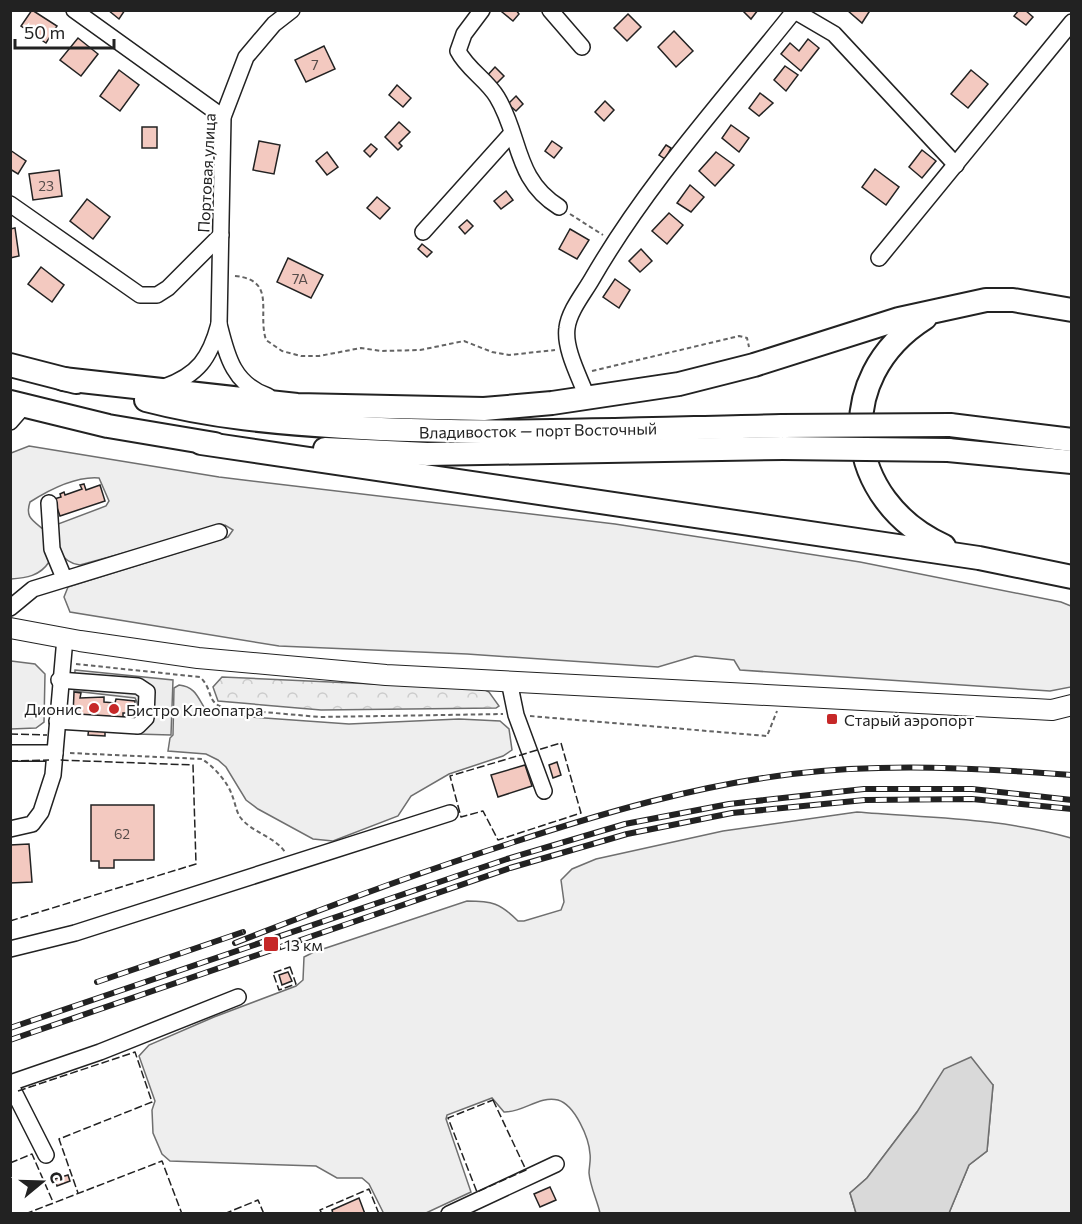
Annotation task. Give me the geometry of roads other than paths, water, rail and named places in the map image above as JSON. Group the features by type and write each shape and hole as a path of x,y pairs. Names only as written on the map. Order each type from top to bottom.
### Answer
{"highway":[{"path":"63,379 297,405 484,409 587,398 679,384 754,365 898,319 986,300 1013,300 1071,310"},
{"path":"964,304 927,316 911,327 890,347 873,372 866,390 860,431 869,473 891,510 924,537 979,558"},
{"name":"Владивосток — порт Восточный","path":"10,365 196,413 294,424 430,432 782,437 1071,462"},
{"name":"Владивосток — порт Восточный","path":"15,410 201,443 427,454 782,437 950,425 1071,440"},
{"path":"201,443 979,558 1071,577"}],"main road":[{"path":"1039,570 1071,586"},
{"path":"10,627 65,638 198,658 386,675 1042,710 1071,705"}],"street":[{"path":"74,10 223,117"},
{"name":"Портовая улица","path":"219,324 223,117 246,57 274,24 292,10"},
{"path":"482,10 464,34 458,51 495,94 532,183 539,193 559,207"},
{"path":"550,10 582,47"},
{"path":"587,398 570,349 567,328 613,242 696,132 794,11 834,34 956,165"},
{"path":"879,258 1071,22"},
{"path":"423,232 511,134"},
{"path":"10,204 140,296 157,295 168,288 221,236"},
{"path":"156,390 179,382 203,362 213,348 219,324"},
{"path":"219,324 228,361 247,387 297,405"},
{"path":"50,503 52,549 64,578"},
{"path":"10,608 33,589 219,532"},
{"path":"10,829 32,824 41,812 53,775 59,680 65,638"},
{"path":"57,721 138,726 146,718 147,692 138,686 59,680"},
{"path":"509,681 516,715 544,791"},
{"path":"10,753 55,753"},
{"path":"10,949 75,933 450,813"},
{"path":"46,1155 10,1083 100,1052 238,997"},
{"path":"450,1214 556,1164"}],"railway":[{"path":"235,943 441,866 580,821 685,793 792,774 862,769 967,769 1072,775"},
{"path":"10,1028 507,859 625,824 729,804 864,789 972,789 1072,800"},
{"path":"10,1040 510,868 627,834 732,813 865,800 972,799 1072,809"},
{"path":"97,982 243,932"}],"place":[{"name":"Дионис","path":"94,708"},
{"name":"Бистро Клеопатра","path":"114,709"},
{"name":"Старый аэропорт","path":"832,719"},
{"name":"13 км","path":"271,944"}]}
